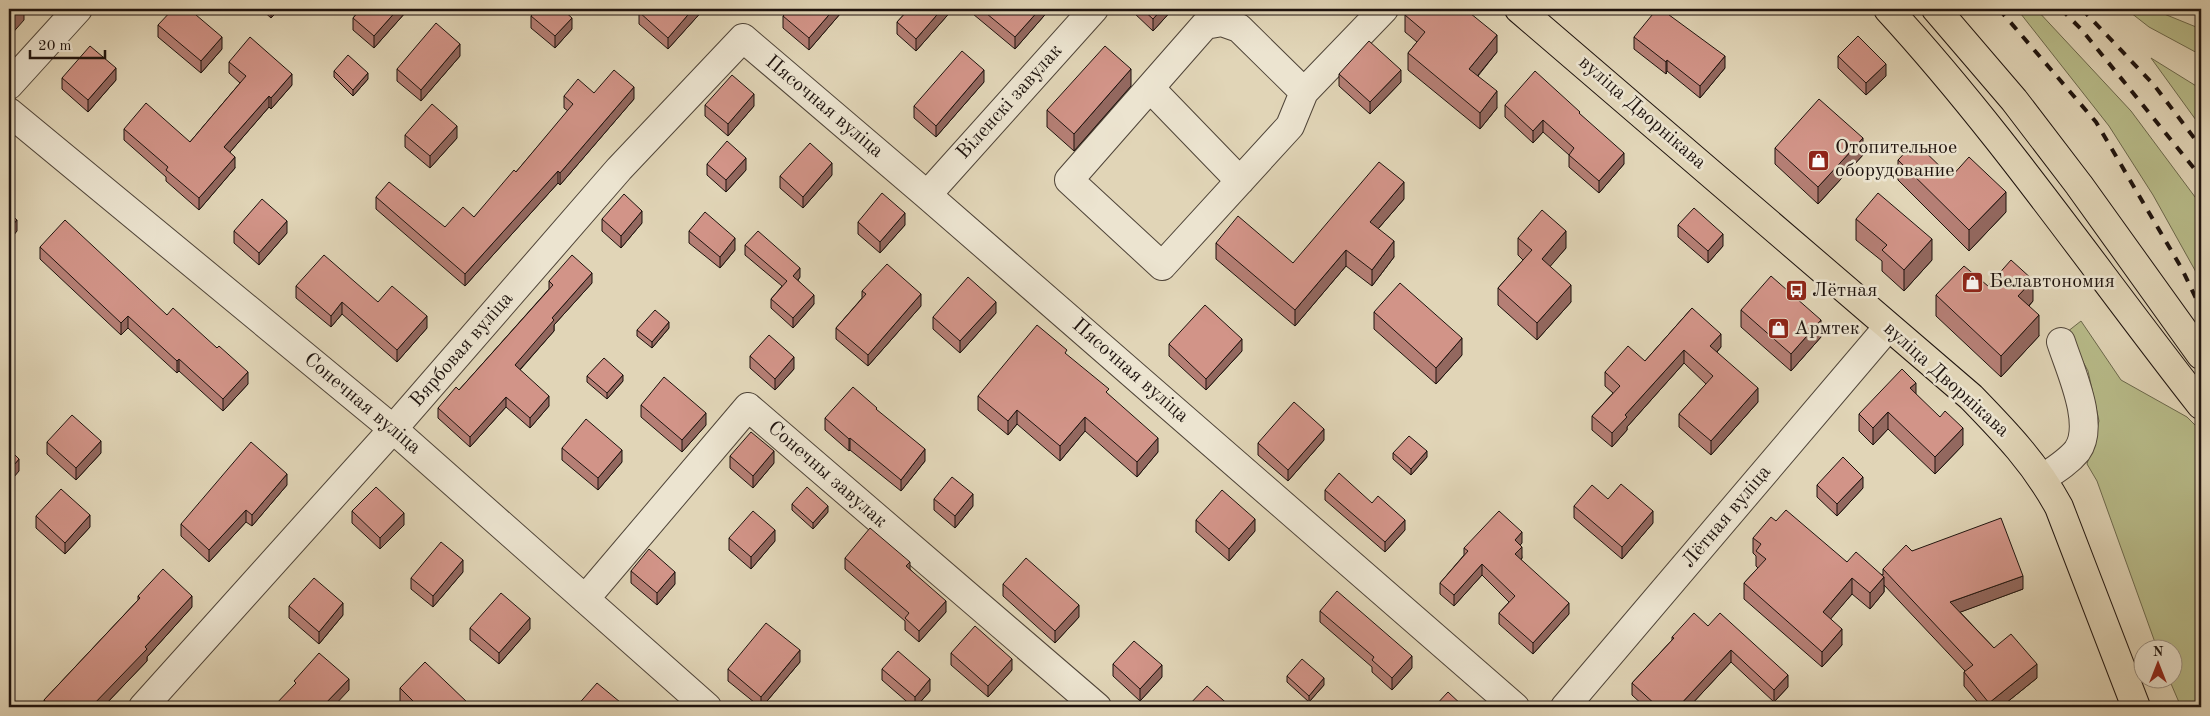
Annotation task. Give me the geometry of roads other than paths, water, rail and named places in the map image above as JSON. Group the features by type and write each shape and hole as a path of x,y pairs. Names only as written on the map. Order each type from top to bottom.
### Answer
{"main road":[{"name":"вуліца Дворнікава","path":"1520,9 1971,397 2012,439 2043,478 2059,507 2076,546 2136,707"},
{"path":"1888,9 1930,54 1992,130 2050,204 2122,305 2201,405"},
{"path":"1936,9 2014,100 2079,185 2201,355"}],"street":[{"path":"9,84 78,9"},
{"name":"Віленскі завулак","path":"927,194 1094,9"},
{"path":"1304,92 1239,28 1222,22 1206,25 1069,180 1162,266 1290,126 1304,92 1384,9"},
{"name":"Пясочная вуліца","path":"743,38 927,194 1515,707"},
{"name":"Вярбовая вуліца","path":"144,707 393,429 619,169 743,38"},
{"path":"1150,88 1240,181"},
{"name":"Сонечная вуліца","path":"9,112 393,429 707,707"},
{"name":"Лётная вуліца","path":"1565,707 1888,327"},
{"path":"2043,478 2069,460 2078,450 2083,437 2084,420 2080,401 2061,342"},
{"name":"Сонечны завулак","path":"585,598 748,407 1096,707"}],"railway":[{"path":"1999,9 2096,122 2182,269 2201,309"},
{"path":"2061,9 2082,30 2201,177"},
{"path":"2082,9 2154,85 2201,147"}],"place":[{"name":"Отопительное оборудование","path":"1819,160"},
{"name":"Белавтономия","path":"1973,282"},
{"name":"Лётная","path":"1796,291"},
{"name":"Армтек","path":"1778,329"}]}
